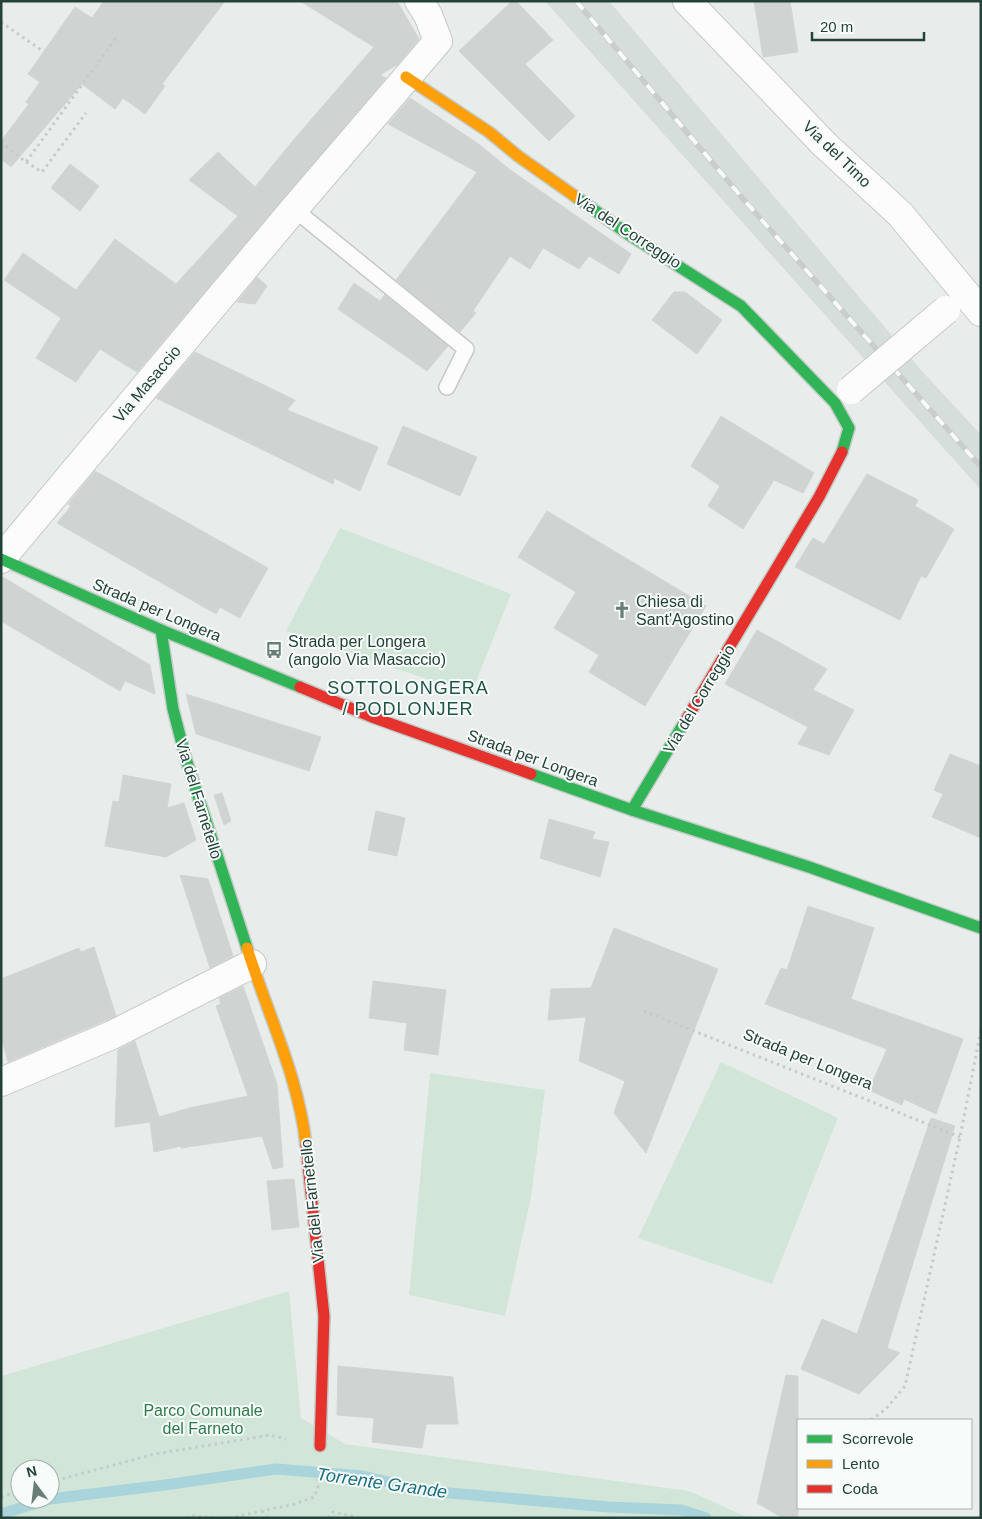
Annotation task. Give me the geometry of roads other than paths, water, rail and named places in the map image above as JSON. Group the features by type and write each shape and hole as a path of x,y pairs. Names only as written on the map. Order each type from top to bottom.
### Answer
{"street":[{"name":"Via Masaccio","path":"1,559 294,209 438,41 428,15 419,1"},
{"name":"Via del Timo","path":"687,1 824,144 900,214 964,305"},
{"name":"Via del Correggio","path":"406,77 489,132 518,156 628,234 741,306 843,396 849,428 843,449 819,497 757,604 632,810"},
{"path":"843,396 964,305"},
{"name":"Strada per Longera","path":"1,559 161,630 372,717 632,810 809,867 981,928"},
{"name":"Via del Farnetello","path":"161,630 173,710 186,759 252,964 289,1070 304,1123 324,1316 320,1446"},
{"path":"1,1082 112,1035 252,964"}],"lane":[{"path":"294,209 466,349 447,387"}],"waterway":[{"name":"Torrente Grande","path":"1,1514 50,1499 276,1469 363,1476 427,1491 609,1507 681,1510 706,1518"}],"railway":[{"path":"576,1 744,200 981,467"}],"place":[{"name":"Chiesa di Sant'Agostino","path":"622,610"},
{"name":"Strada per Longera (angolo Via Masaccio)","path":"274,650"}],"district":[{"name":"SOTTOLONGERA / PODLONJER","path":"408,698"}],"park label":[{"name":"Parco Comunale del Farneto","path":"203,1419"}]}
